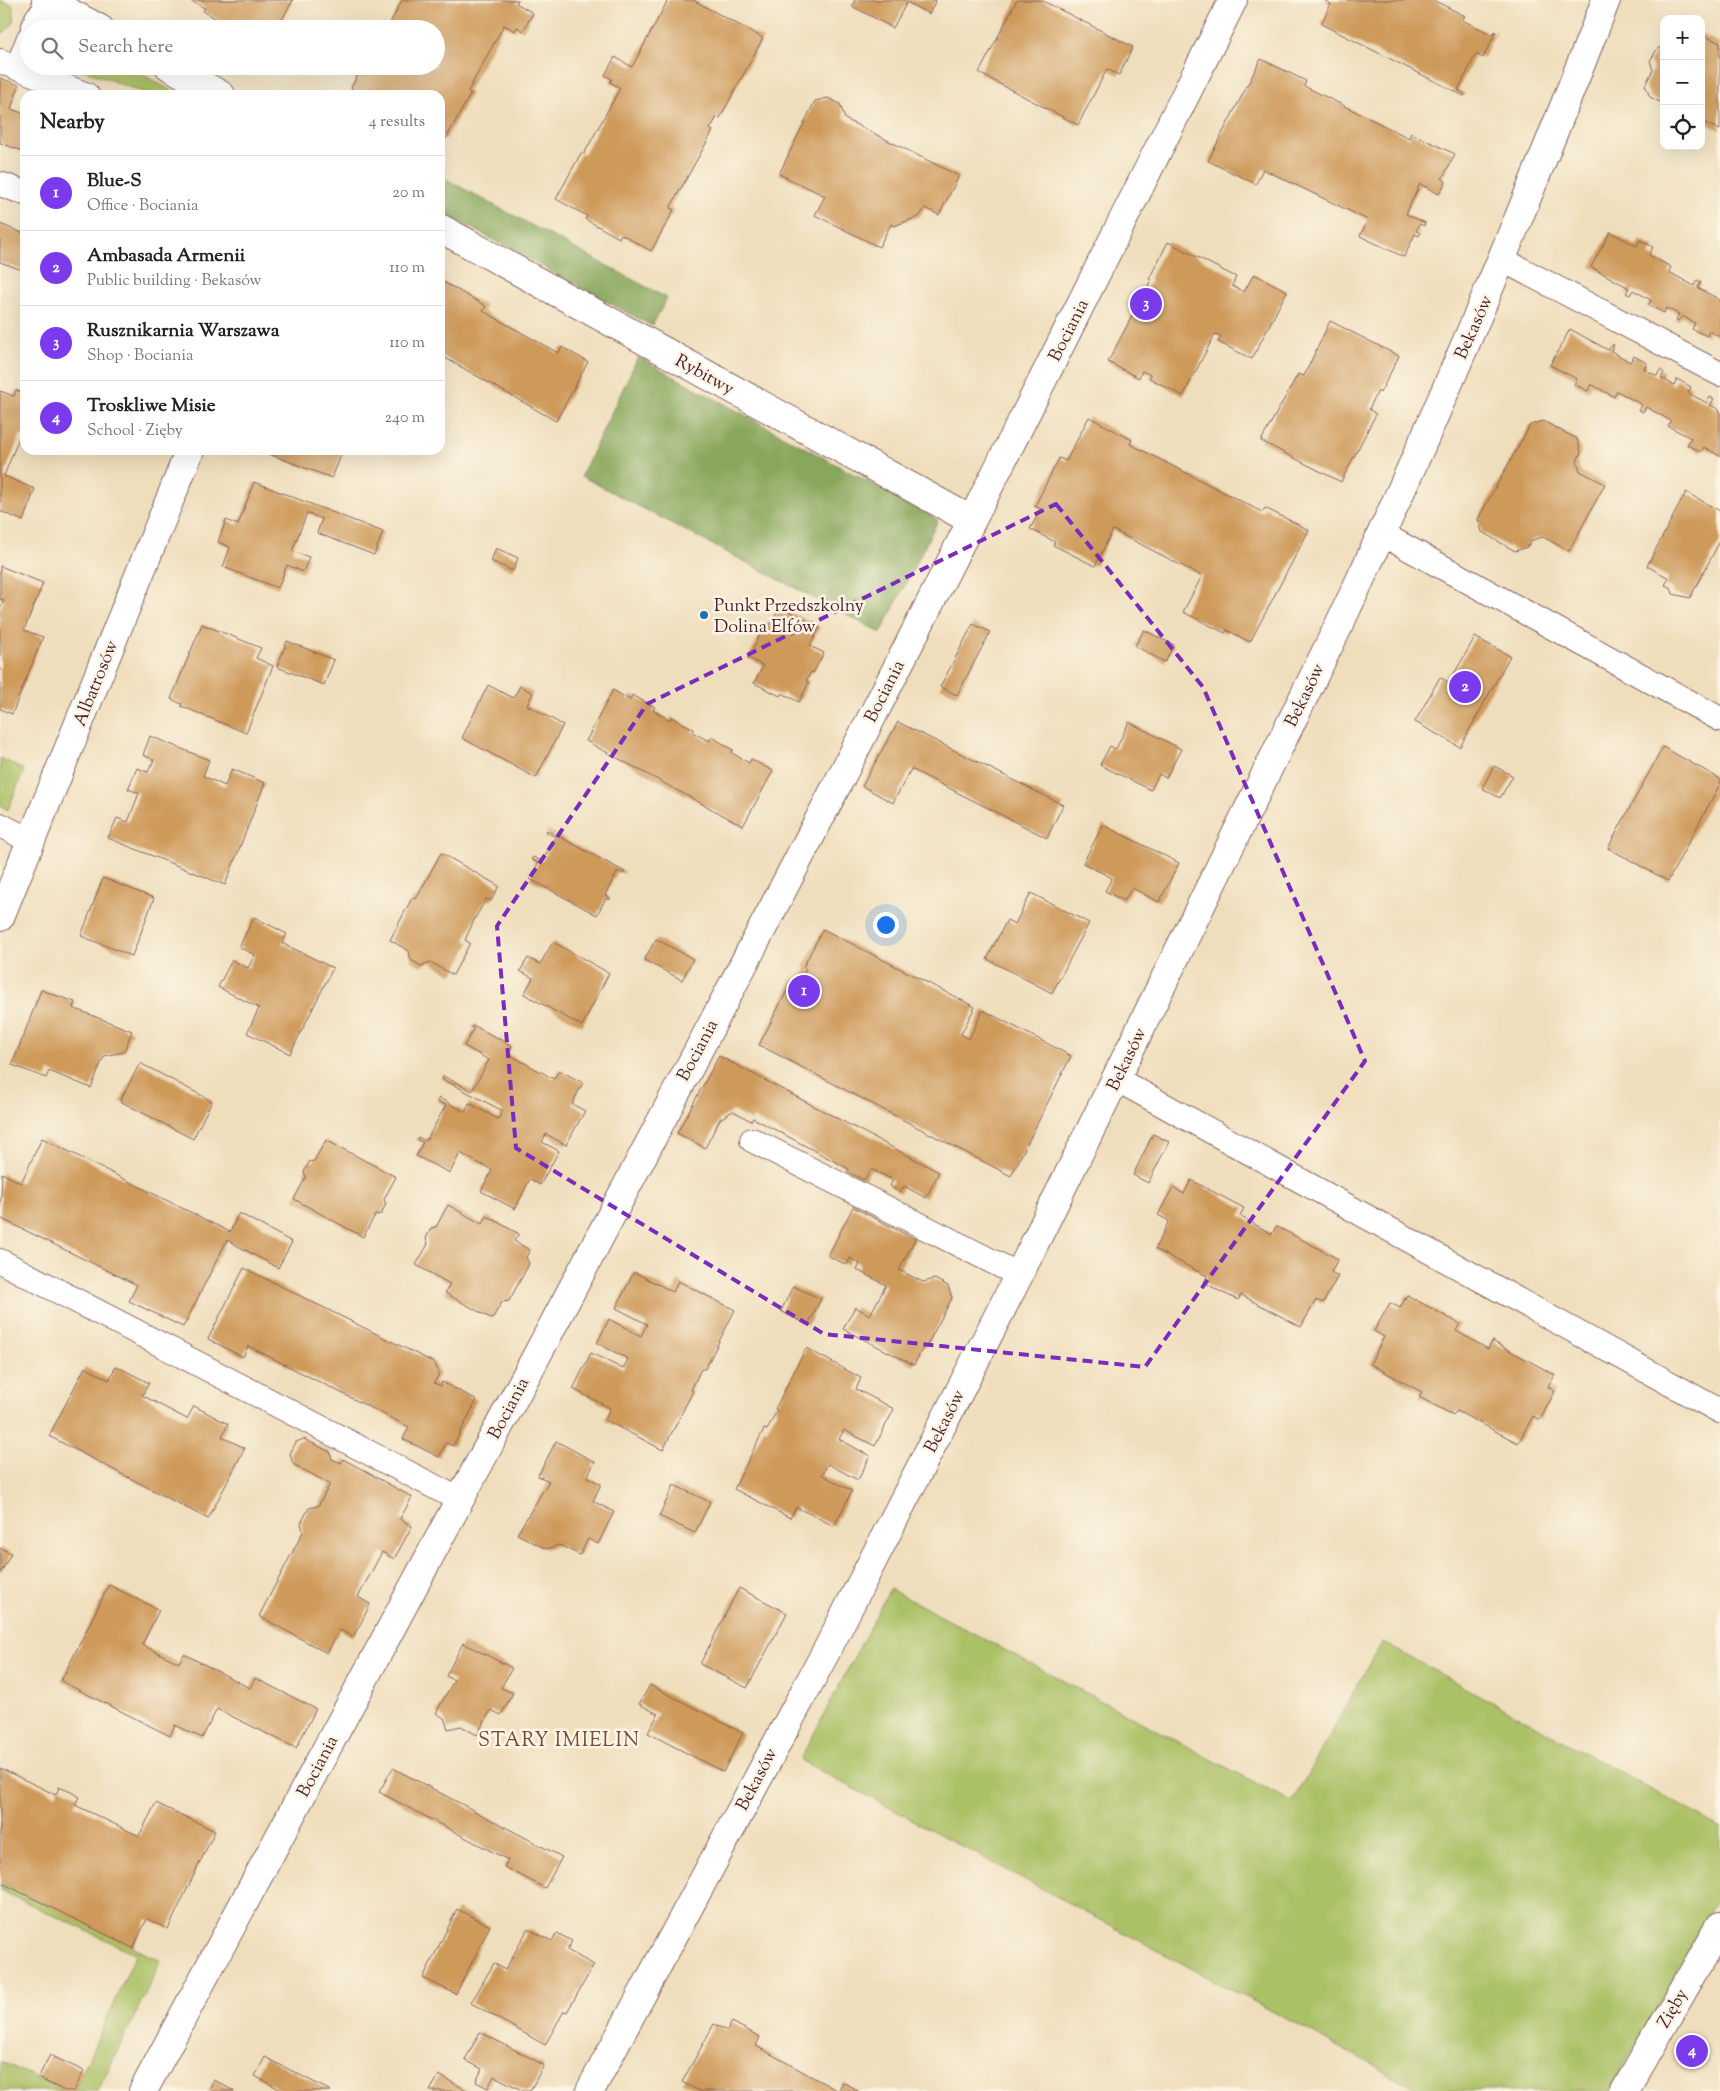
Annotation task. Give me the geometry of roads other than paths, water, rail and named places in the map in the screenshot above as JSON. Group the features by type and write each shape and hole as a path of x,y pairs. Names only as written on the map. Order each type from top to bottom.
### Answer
{"street":[{"name":"Bociania","path":"143,2091 460,1500 826,805 1233,0"},
{"name":"Bekasów","path":"590,2091 828,1648 1019,1274 1382,534 1503,260 1606,0"},
{"path":"52,1 85,20"},
{"path":"184,75 212,90"},
{"name":"Rybitwy","path":"445,231 971,520"},
{"name":"Albatrosów","path":"0,917 188,455"},
{"name":"Zięby","path":"1625,2091 1720,1926"}],"lane":[{"path":"36,20 52,1"},
{"path":"20,49 8,64 20,69"},
{"path":"36,75 73,90"},
{"path":"0,184 20,191"},
{"path":"1503,260 1720,374"},
{"path":"1382,534 1720,719"},
{"path":"0,825 31,841"},
{"path":"1116,1079 1720,1411"},
{"path":"752,1140 1019,1274"},
{"path":"0,1261 460,1500"}],"place":[{"name":"Rusznikarnia Warszawa","path":"1146,304"},
{"name":"Punkt Przedszkolny Dolina Elfów","path":"704,615"},
{"name":"Ambasada Armenii","path":"1465,687"},
{"name":"Blue-S","path":"804,991"},
{"name":"Troskliwe Misie","path":"1692,2051"}],"district":[{"name":"STARY IMIELIN","path":"559,1739"}]}
